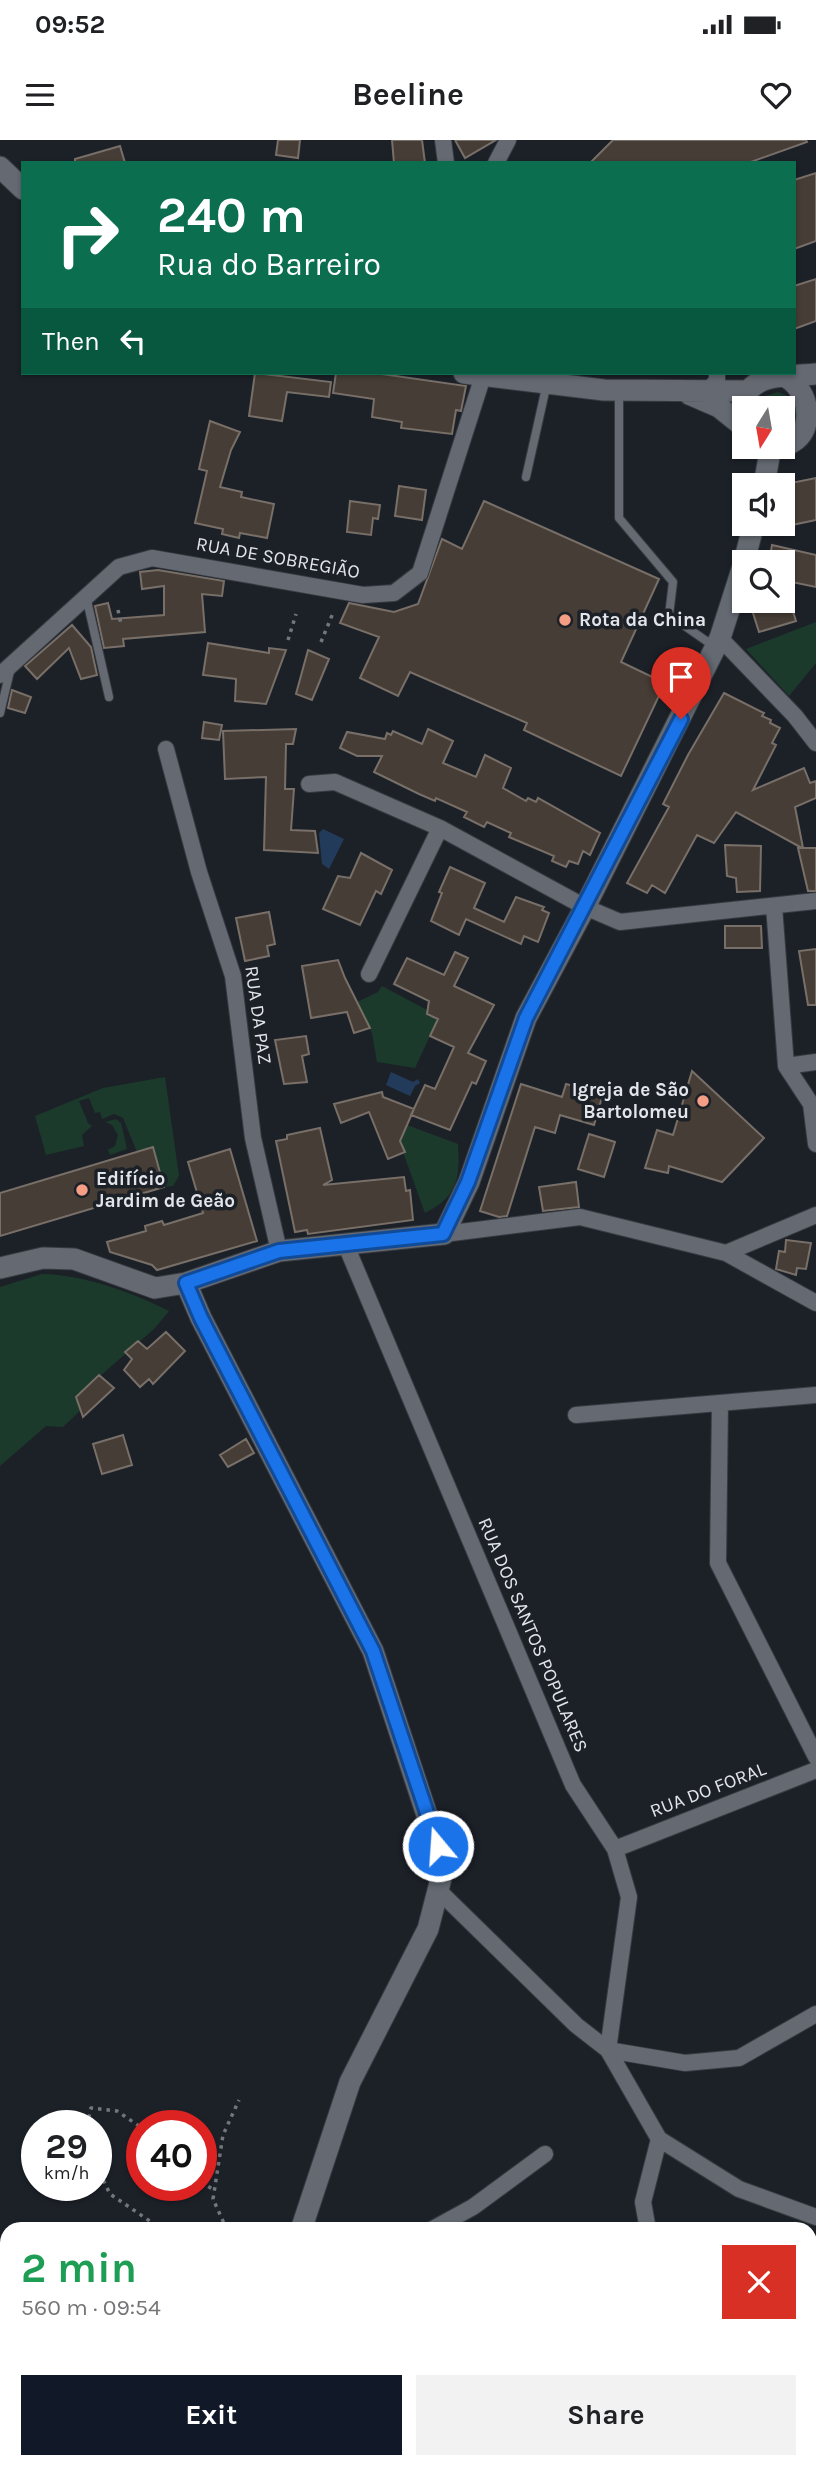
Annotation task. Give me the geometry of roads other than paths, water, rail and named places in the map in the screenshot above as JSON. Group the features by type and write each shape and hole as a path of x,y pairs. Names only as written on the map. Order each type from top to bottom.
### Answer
{"street":[{"path":"443,140 446,161"},
{"path":"497,161 508,140"},
{"path":"0,167 21,187"},
{"path":"481,375 619,391 751,382 776,376 816,374"},
{"name":"RUA DE SOBREGIÃO","path":"6,670 119,568 152,558 291,580 362,595 394,593 420,573 473,375"},
{"path":"786,377 804,387 815,404 812,437 795,443"},
{"path":"704,385 719,407 732,418"},
{"path":"443,1234 468,1182 526,1018 718,643 732,599"},
{"path":"718,643 795,716 816,743"},
{"name":"RUA DA PAZ","path":"166,749 199,872 233,976 253,1138 279,1251"},
{"path":"309,784 335,782 440,828 585,907 620,922 816,901"},
{"path":"369,974 440,828"},
{"path":"774,906 786,1066 811,1104 816,1144"},
{"path":"786,1066 816,1062"},
{"path":"726,1254 816,1215"},
{"path":"0,1268 43,1258 74,1259 155,1288 186,1283 279,1251 580,1217 726,1254 816,1303"},
{"name":"RUA DOS SANTOS POPULARES","path":"345,1243 573,1785 615,1849 629,1897 608,2050"},
{"path":"186,1283 201,1318 373,1651 444,1867 428,1929 350,2082 304,2222"},
{"path":"576,1415 816,1395"},
{"path":"720,1403 718,1563 816,1757"},
{"name":"RUA DO FORAL","path":"615,1849 816,1770"},
{"path":"438,1890 576,2025 608,2050 659,2139 739,2189 816,2217"},
{"path":"608,2050 685,2063 739,2058 816,2014"},
{"path":"647,2222 643,2202 659,2139"},
{"path":"446,2222 473,2207 545,2154"}],"lane":[{"path":"526,477 547,383"},
{"path":"619,391 620,518 673,582 668,615 718,643"},
{"path":"86,596 109,697"},
{"path":"0,713 6,670"}],"water":[{"path":"323,829 344,839 329,869 322,864 319,833"},
{"path":"391,1072 413,1082 418,1079 420,1083 415,1086 410,1096 386,1085"}],"place":[{"name":"Rota da China","path":"565,620"},
{"name":"Igreja de São Bartolomeu","path":"703,1101"},
{"name":"Edifício Jardim de Geão","path":"82,1190"}]}
